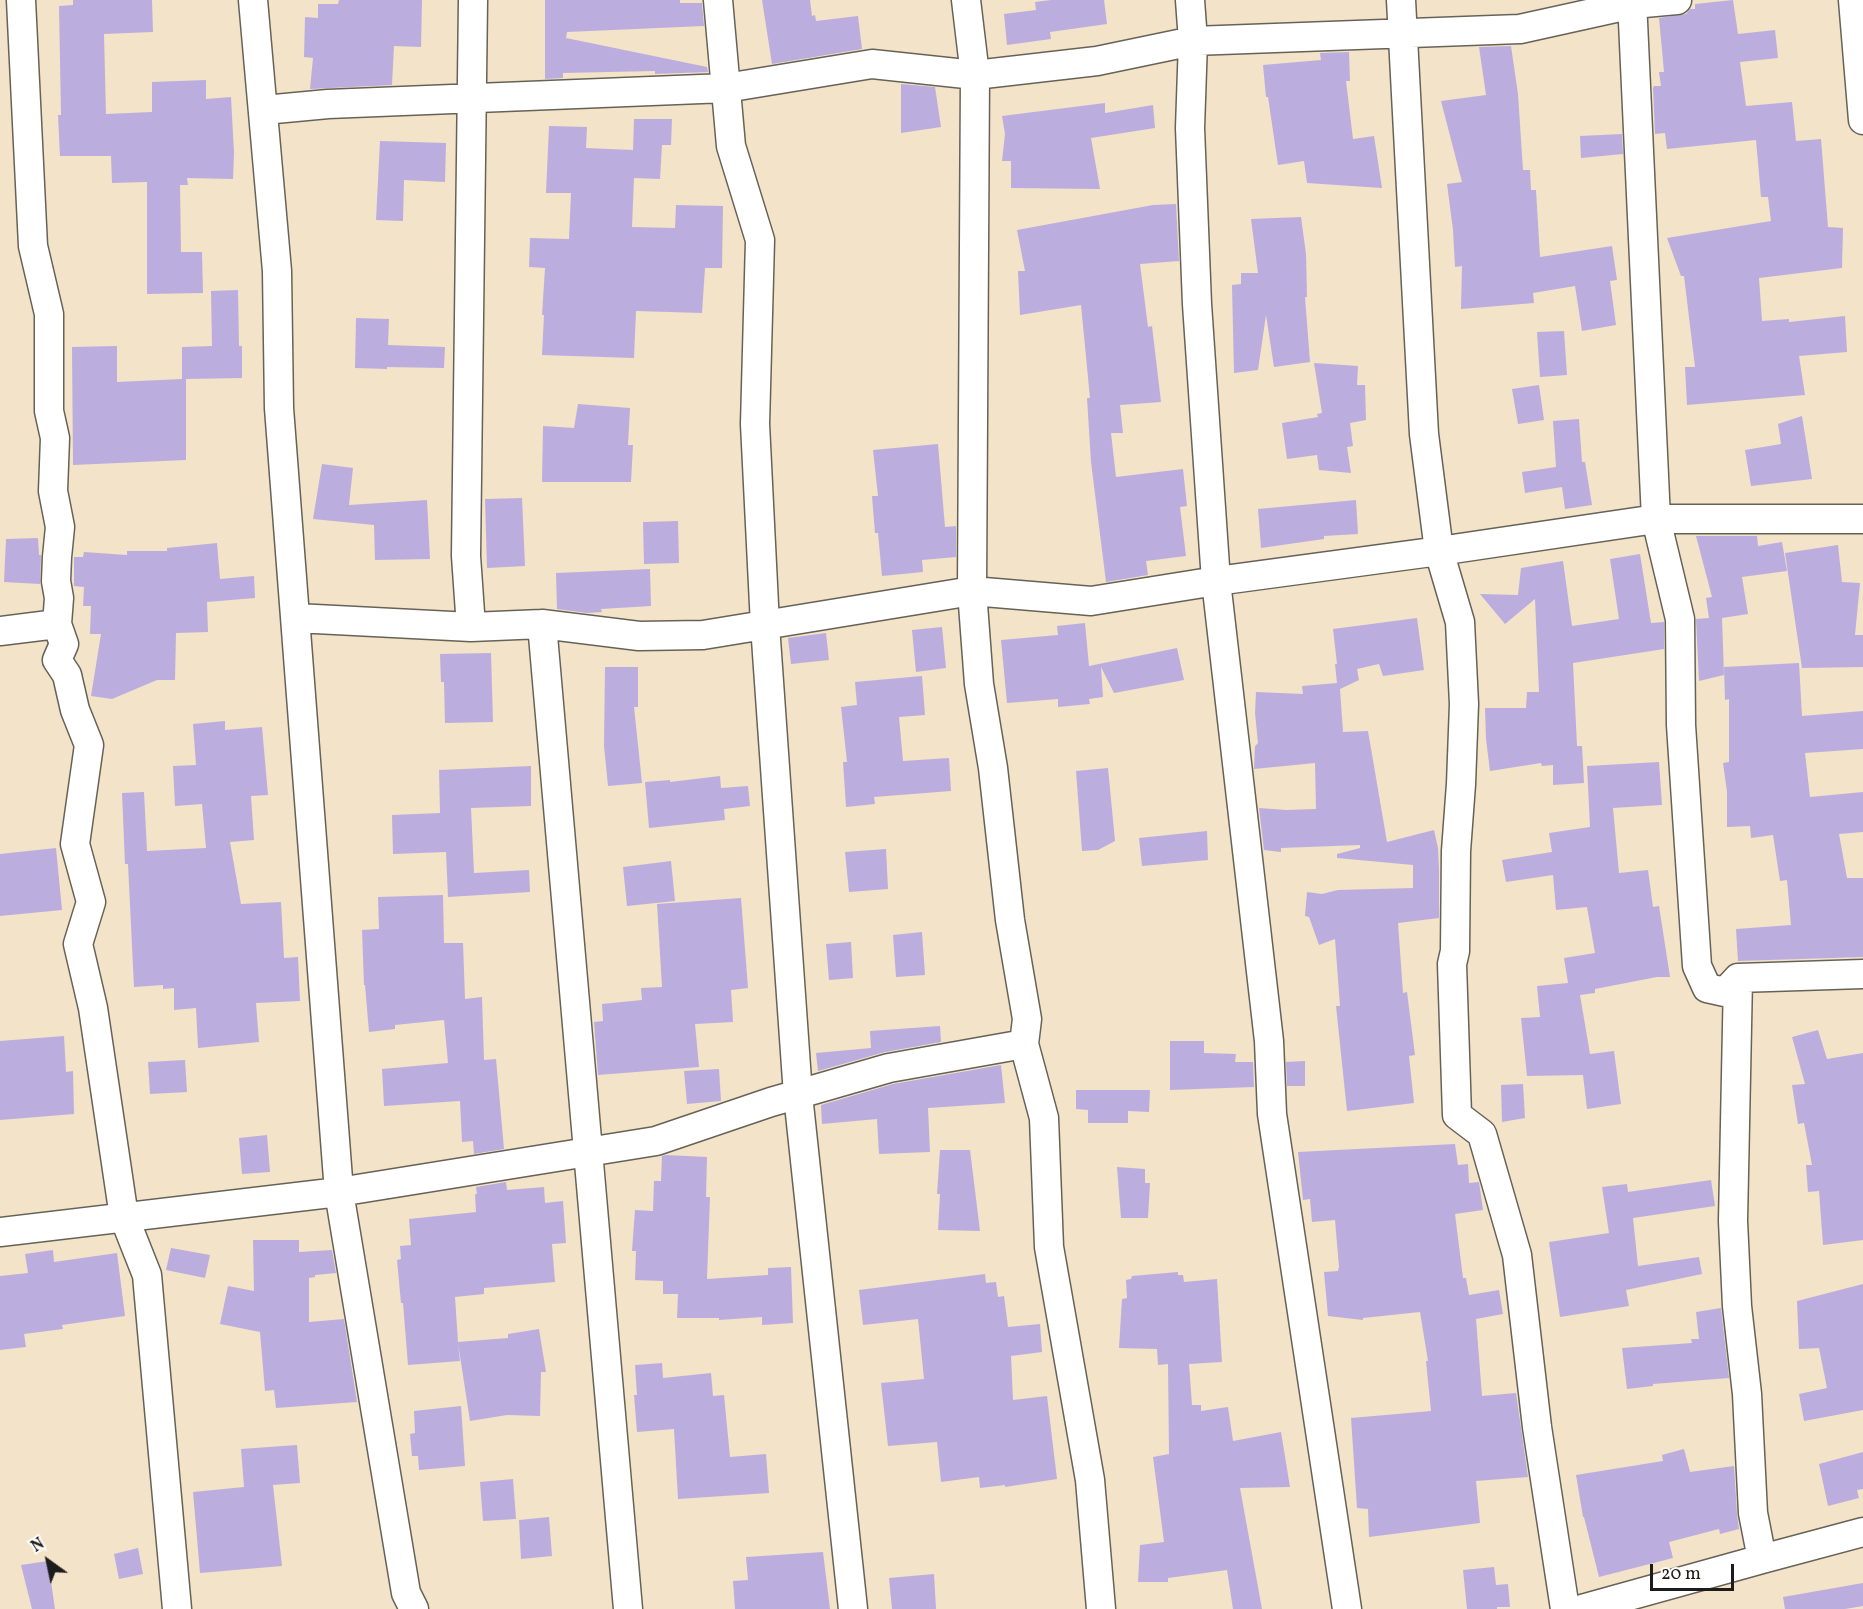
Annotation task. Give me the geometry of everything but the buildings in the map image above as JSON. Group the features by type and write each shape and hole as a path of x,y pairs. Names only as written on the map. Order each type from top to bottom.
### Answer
{"street":[{"path":"21,0 33,246 49,314 49,411 55,438 54,491 60,527 56,581 57,624 64,644 57,660 67,675 75,710 90,746 75,844 91,902 78,944 93,1008 124,1217 147,1275 177,1609"},
{"path":"253,0 277,271 279,408 339,1192 406,1593 414,1609"},
{"path":"471,627 466,556 472,0"},
{"path":"718,0 732,146 759,240 755,424 765,626 798,1095 853,1609"},
{"path":"966,0 975,75 972,591 979,684 993,768 1010,920 1027,1019 1024,1044 1044,1118 1049,1247 1090,1480 1101,1609"},
{"path":"1190,0 1193,41 1190,128 1197,304 1216,581 1269,1041 1272,1114 1347,1609"},
{"path":"1401,0 1424,434 1439,551 1460,622 1464,704 1456,851 1455,951 1452,964 1457,1115 1482,1134 1517,1255 1537,1427 1565,1609"},
{"path":"264,110 328,104 726,88 872,64 975,75 1097,61 1193,41 1520,29 1633,2 1677,0"},
{"path":"1853,0 1863,120"},
{"path":"1633,2 1656,519 1680,619 1681,725 1697,966 1707,988 1725,992 1738,978 1863,974"},
{"path":"296,618 471,627 542,624 639,636 703,635 972,591 1091,601 1216,581 1656,519 1863,519"},
{"path":"0,631 57,624"},
{"path":"542,624 628,1609"},
{"path":"1738,978 1733,1221 1737,1306 1747,1395 1753,1513 1762,1559"},
{"path":"0,1232 339,1192 656,1142 798,1095 889,1068 1024,1044"},
{"path":"1582,1609 1863,1532"}]}
